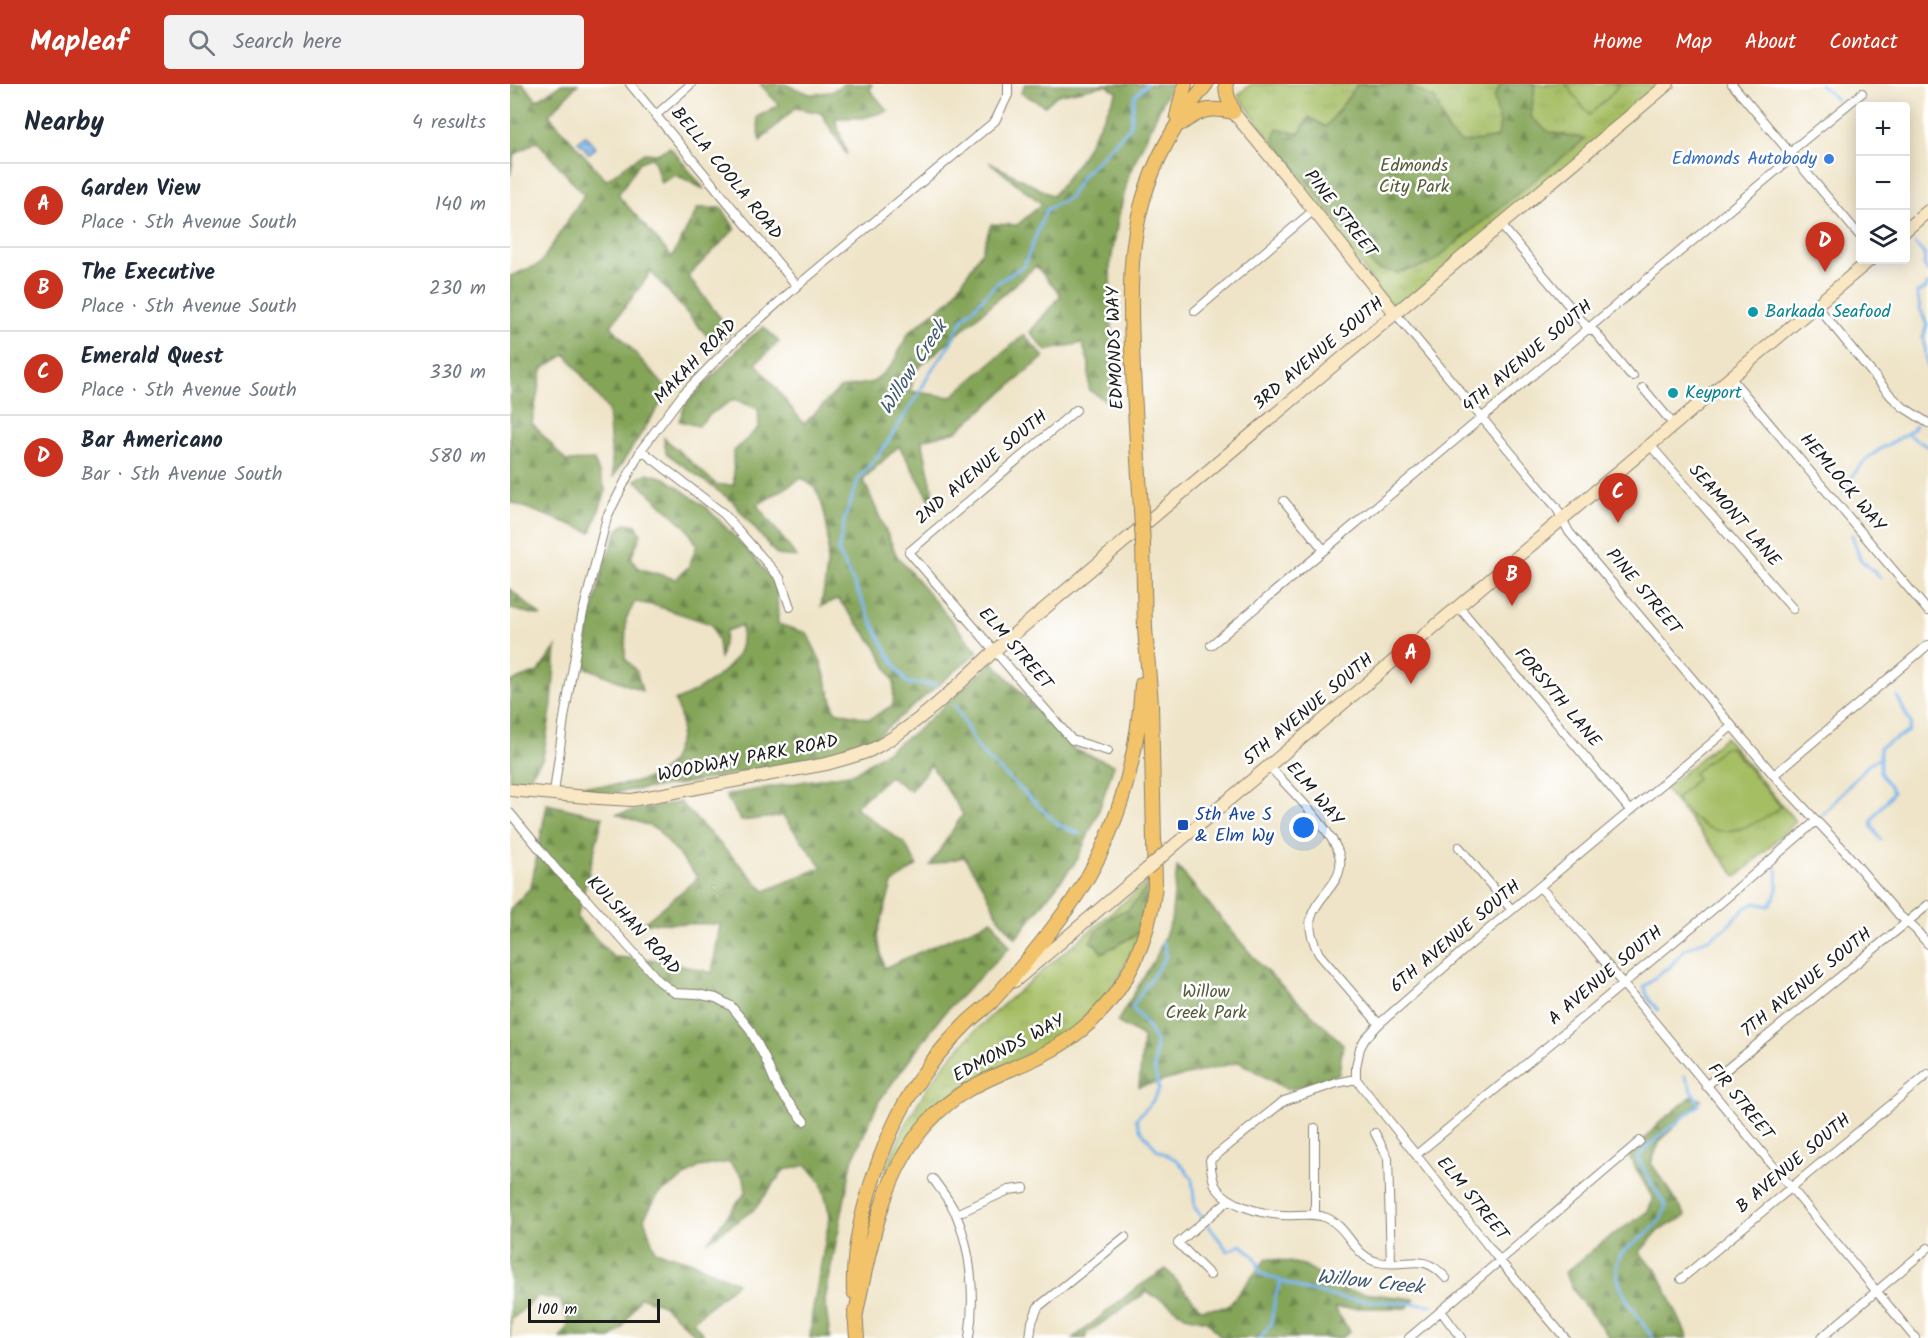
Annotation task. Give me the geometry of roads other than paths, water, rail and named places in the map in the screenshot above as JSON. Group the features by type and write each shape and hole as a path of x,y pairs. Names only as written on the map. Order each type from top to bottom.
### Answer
{"main road":[{"path":"1173,129 1185,84"},
{"name":"EDMONDS WAY","path":"855,1318 865,1268 884,1202 899,1165 918,1135 942,1108 976,1084 1063,1044 1093,1020 1117,992 1138,953 1152,912 1155,886 1151,704 1145,628 1130,292 1133,251 1142,201 1157,159 1173,129 1206,84"},
{"path":"1173,129 1197,112 1209,108 1233,112 1227,95 1227,84"},
{"name":"EDMONDS WAY","path":"857,1338 854,1280 861,1218 884,1146 928,1067 965,1024 991,1002 1072,901 1104,844 1122,799 1134,754 1141,713 1145,628"}],"street":[{"name":"BELLA COOLA ROAD","path":"630,84 797,286"},
{"path":"656,115 691,84"},
{"name":"MAKAH ROAD","path":"554,793 564,718 582,616 607,516 641,450 683,394 735,342 797,286 995,121 1008,95 1008,84"},
{"name":"3RD AVENUE SOUTH","path":"994,651 1668,84"},
{"path":"1732,84 1856,231"},
{"name":"4TH AVENUE SOUTH","path":"1211,645 1783,165 1796,147 1862,93"},
{"name":"PINE STREET","path":"1233,112 1395,313 1556,507 1569,532 1774,775 1928,944"},
{"path":"1195,311 1314,210"},
{"path":"1910,226 1928,211"},
{"path":"1501,225 1588,328 1633,376"},
{"name":"5TH AVENUE SOUTH","path":"991,1002 1865,264"},
{"path":"1816,305 1891,396 1903,407 1928,423"},
{"name":"HEMLOCK WAY","path":"1730,377 1928,611"},
{"path":"1643,388 1674,424"},
{"name":"2ND AVENUE SOUTH","path":"909,552 1076,410"},
{"name":"SEAMONT LANE","path":"1650,445 1793,609"},
{"path":"641,450 724,514 780,578 790,607"},
{"path":"1284,501 1324,550"},
{"name":"ELM STREET","path":"909,552 1072,740 1108,751"},
{"name":"FORSYTH LANE","path":"1459,607 1630,810"},
{"path":"1774,775 1928,645"},
{"name":"WOODWAY PARK ROAD","path":"510,790 632,800 826,764 857,755 877,746 964,681 994,651"},
{"name":"6TH AVENUE SOUTH","path":"1356,1079 1360,1048 1379,1024 1732,726"},
{"name":"ELM WAY","path":"1270,766 1327,832 1338,850 1340,867 1334,885 1320,901 1311,919 1313,940 1319,954 1379,1024"},
{"name":"KULSHAN ROAD","path":"510,813 557,870 659,981 675,993 716,998 731,1006 756,1041 778,1089 804,1121"},
{"name":"A AVENUE SOUTH","path":"1416,1155 1816,821"},
{"path":"1459,847 1512,910"},
{"name":"FIR STREET","path":"1540,887 1586,939 1915,1338"},
{"name":"7TH AVENUE SOUTH","path":"1706,1086 1928,905"},
{"name":"B AVENUE SOUTH","path":"1681,1280 1928,1074"},
{"path":"1356,1079 1284,1101 1210,1160 1215,1186 1229,1200 1256,1210 1280,1215 1314,1214 1328,1218 1340,1227 1367,1259 1380,1263 1432,1264 1446,1278"},
{"name":"ELM STREET","path":"1356,1079 1564,1338"},
{"path":"1314,1214 1316,1128"},
{"path":"1375,1133 1389,1158 1391,1263"},
{"path":"1409,1338 1640,1142"},
{"path":"933,1179 956,1214 965,1242 972,1302 969,1338"},
{"path":"956,1214 1009,1190 1024,1188"},
{"path":"1210,1275 1178,1243 1229,1200"},
{"path":"1030,1338 1032,1322 1038,1308 1125,1237"},
{"path":"1821,1338 1928,1248"},
{"path":"1441,1311 1461,1338"}],"water":[{"path":"585,135 596,148 589,154 578,141"}],"waterway":[{"name":"Willow Creek","path":"936,685 907,683 878,635 838,551 845,518 858,480 883,449 949,346 963,319 998,282 1024,266 1046,210 1070,197 1082,176 1130,127 1134,97 1146,84"},
{"path":"1820,84 1836,99"},
{"path":"1915,244 1925,255 1924,265 1928,272"},
{"path":"1928,284 1926,288 1917,293 1927,325 1923,337 1928,368"},
{"path":"1844,493 1853,475 1866,460 1916,426"},
{"path":"1907,434 1928,447"},
{"path":"1852,535 1860,559 1881,578"},
{"path":"1823,814 1870,763 1880,758 1880,747 1908,732 1911,724 1897,696"},
{"name":"Willow Creek","path":"955,706 980,751 1059,825 1080,834"},
{"path":"1880,758 1880,772 1893,792 1872,820 1871,825 1881,840"},
{"path":"1658,1010 1648,998 1644,987 1669,968 1685,949 1710,938 1727,927 1745,908 1755,903 1769,906 1775,897 1777,888 1777,869"},
{"name":"Willow Creek","path":"1163,942 1166,956 1132,1007 1148,1027 1156,1042 1154,1068 1159,1089 1152,1102 1136,1119 1140,1129 1157,1150 1177,1160 1192,1178 1195,1208 1228,1251 1241,1245 1252,1254 1260,1273 1305,1290 1345,1299 1433,1305"},
{"path":"1653,1338 1621,1289 1617,1268 1623,1252 1656,1225 1666,1207 1637,1158 1657,1138 1699,1105 1685,1076"},
{"path":"1260,1338 1271,1324 1275,1297 1281,1281"}],"place":[{"name":"Edmonds Autobody","path":"1829,159"},
{"name":"Bar Americano","path":"1825,272"},
{"name":"Barkada Seafood","path":"1753,312"},
{"name":"Keyport","path":"1673,393"},
{"name":"Emerald Quest","path":"1618,523"},
{"name":"The Executive","path":"1512,606"},
{"name":"Garden View","path":"1411,684"},
{"name":"5th Ave S & Elm Wy","path":"1183,825"}],"park label":[{"name":"Edmonds City Park","path":"1414,176"},
{"name":"Willow Creek Park","path":"1206,1002"}]}
